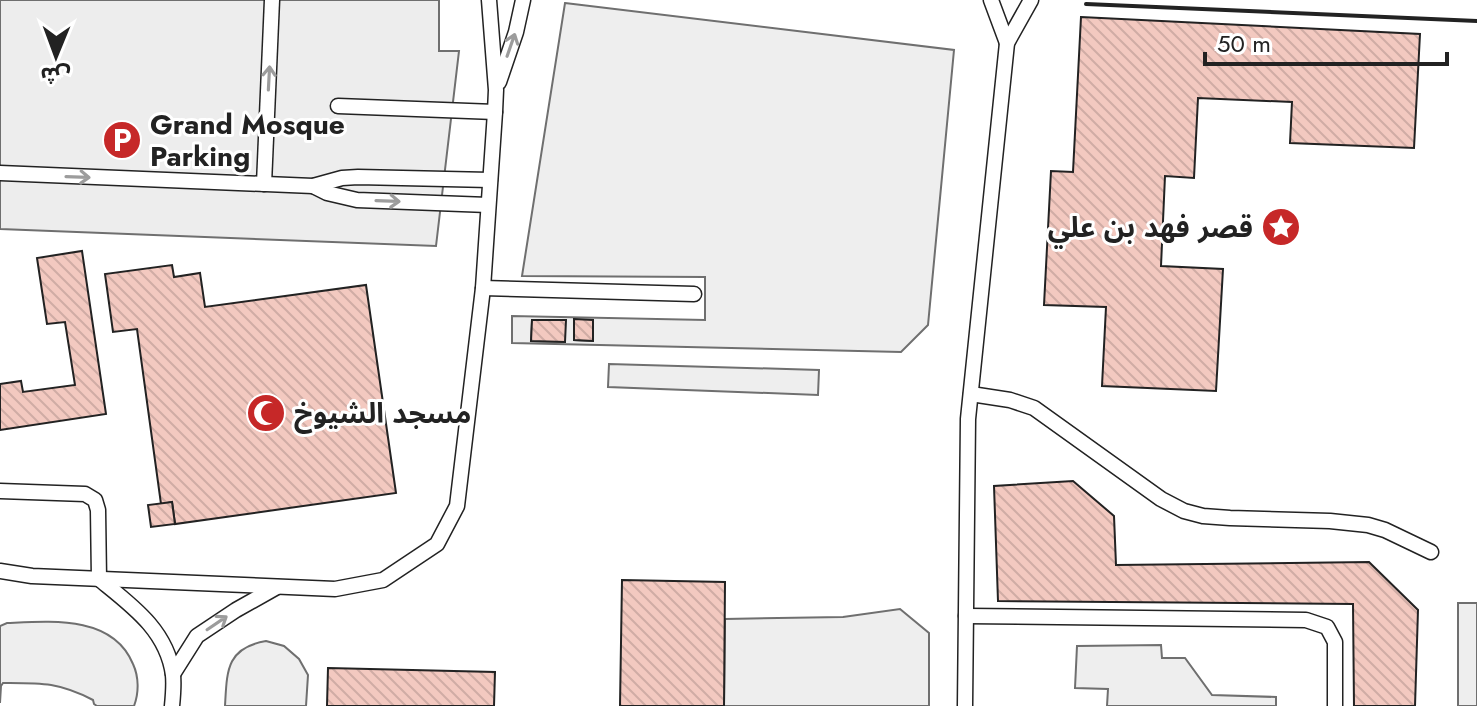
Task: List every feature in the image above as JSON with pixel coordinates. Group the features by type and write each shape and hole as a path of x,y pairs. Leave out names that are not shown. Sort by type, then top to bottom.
{"lane":[{"path":"264,184 272,0"},
{"path":"0,571 32,576 335,589 383,580 437,544 457,506 483,288 496,90 489,0"},
{"path":"496,90 516,32 523,0"},
{"path":"991,0 1007,43"},
{"path":"965,706 966,466 971,394 1007,43 1031,0"},
{"path":"338,106 495,112"},
{"path":"0,173 313,186 358,177 490,180"},
{"path":"313,186 327,193 357,200 488,205"},
{"path":"483,288 694,294"},
{"path":"971,394 1010,400 1034,408 1161,499 1184,511 1203,516 1368,525 1431,552"},
{"path":"0,491 85,494 97,504 99,579 139,612 163,641 173,674 172,706"},
{"path":"173,674 197,636 277,587"},
{"path":"966,616 1306,620 1327,627 1335,642 1335,706"}],"shaded area":[{"path":"0,0 439,0 439,51 459,51 436,246 0,229"},
{"path":"565,3 954,50 928,325 901,352 512,343 512,316 705,320 705,277 522,276","holes":["532,320 565,320 565,342 531,341","574,320 593,320 592,341 574,340"]},
{"path":"609,364 819,370 818,395 608,387"},
{"path":"1458,603 1477,603 1477,706 1458,706"},
{"path":"900,609 929,633 929,706 724,706 725,619 843,617"},
{"path":"7,623 79,624 111,637 124,648 135,669 138,685 134,706 97,706 93,700 70,690 28,683 3,683 0,703 0,626"},
{"path":"266,641 284,646 299,659 308,675 306,706 225,706 228,672 236,655 253,644"},
{"path":"1161,645 1162,658 1185,658 1212,695 1276,697 1276,706 1107,706 1108,689 1075,688 1077,646"}],"building":[{"path":"1081,17 1420,34 1414,148 1290,143 1292,102 1198,98 1194,178 1165,176 1161,266 1223,269 1216,391 1102,386 1106,307 1044,305 1051,171 1073,172"},
{"path":"82,251 106,414 0,430 0,384 21,381 23,392 75,385 65,322 47,324 37,258"},
{"name":"مسجد الشيوخ","path":"172,265 174,277 200,273 205,307 366,285 396,493 175,524 172,502 161,504 137,329 113,332 105,274"},
{"path":"574,319 593,320 593,341 574,340"},
{"path":"532,320 566,320 565,342 531,341"},
{"path":"1073,481 1114,516 1116,565 1369,562 1418,610 1415,706 1354,706 1353,604 998,601 994,486"},
{"path":"172,502 175,524 151,527 148,505"},
{"path":"622,580 725,582 724,706 620,706"},
{"path":"328,668 495,672 494,706 327,706"}],"wall":[{"path":"1086,4 1477,21"}],"place":[{"name":"Grand Mosque Parking","path":"122,140"},
{"name":"قصر فهد بن علي","path":"1281,227"},
{"name":"مسجد الشيوخ","path":"266,413"}]}
